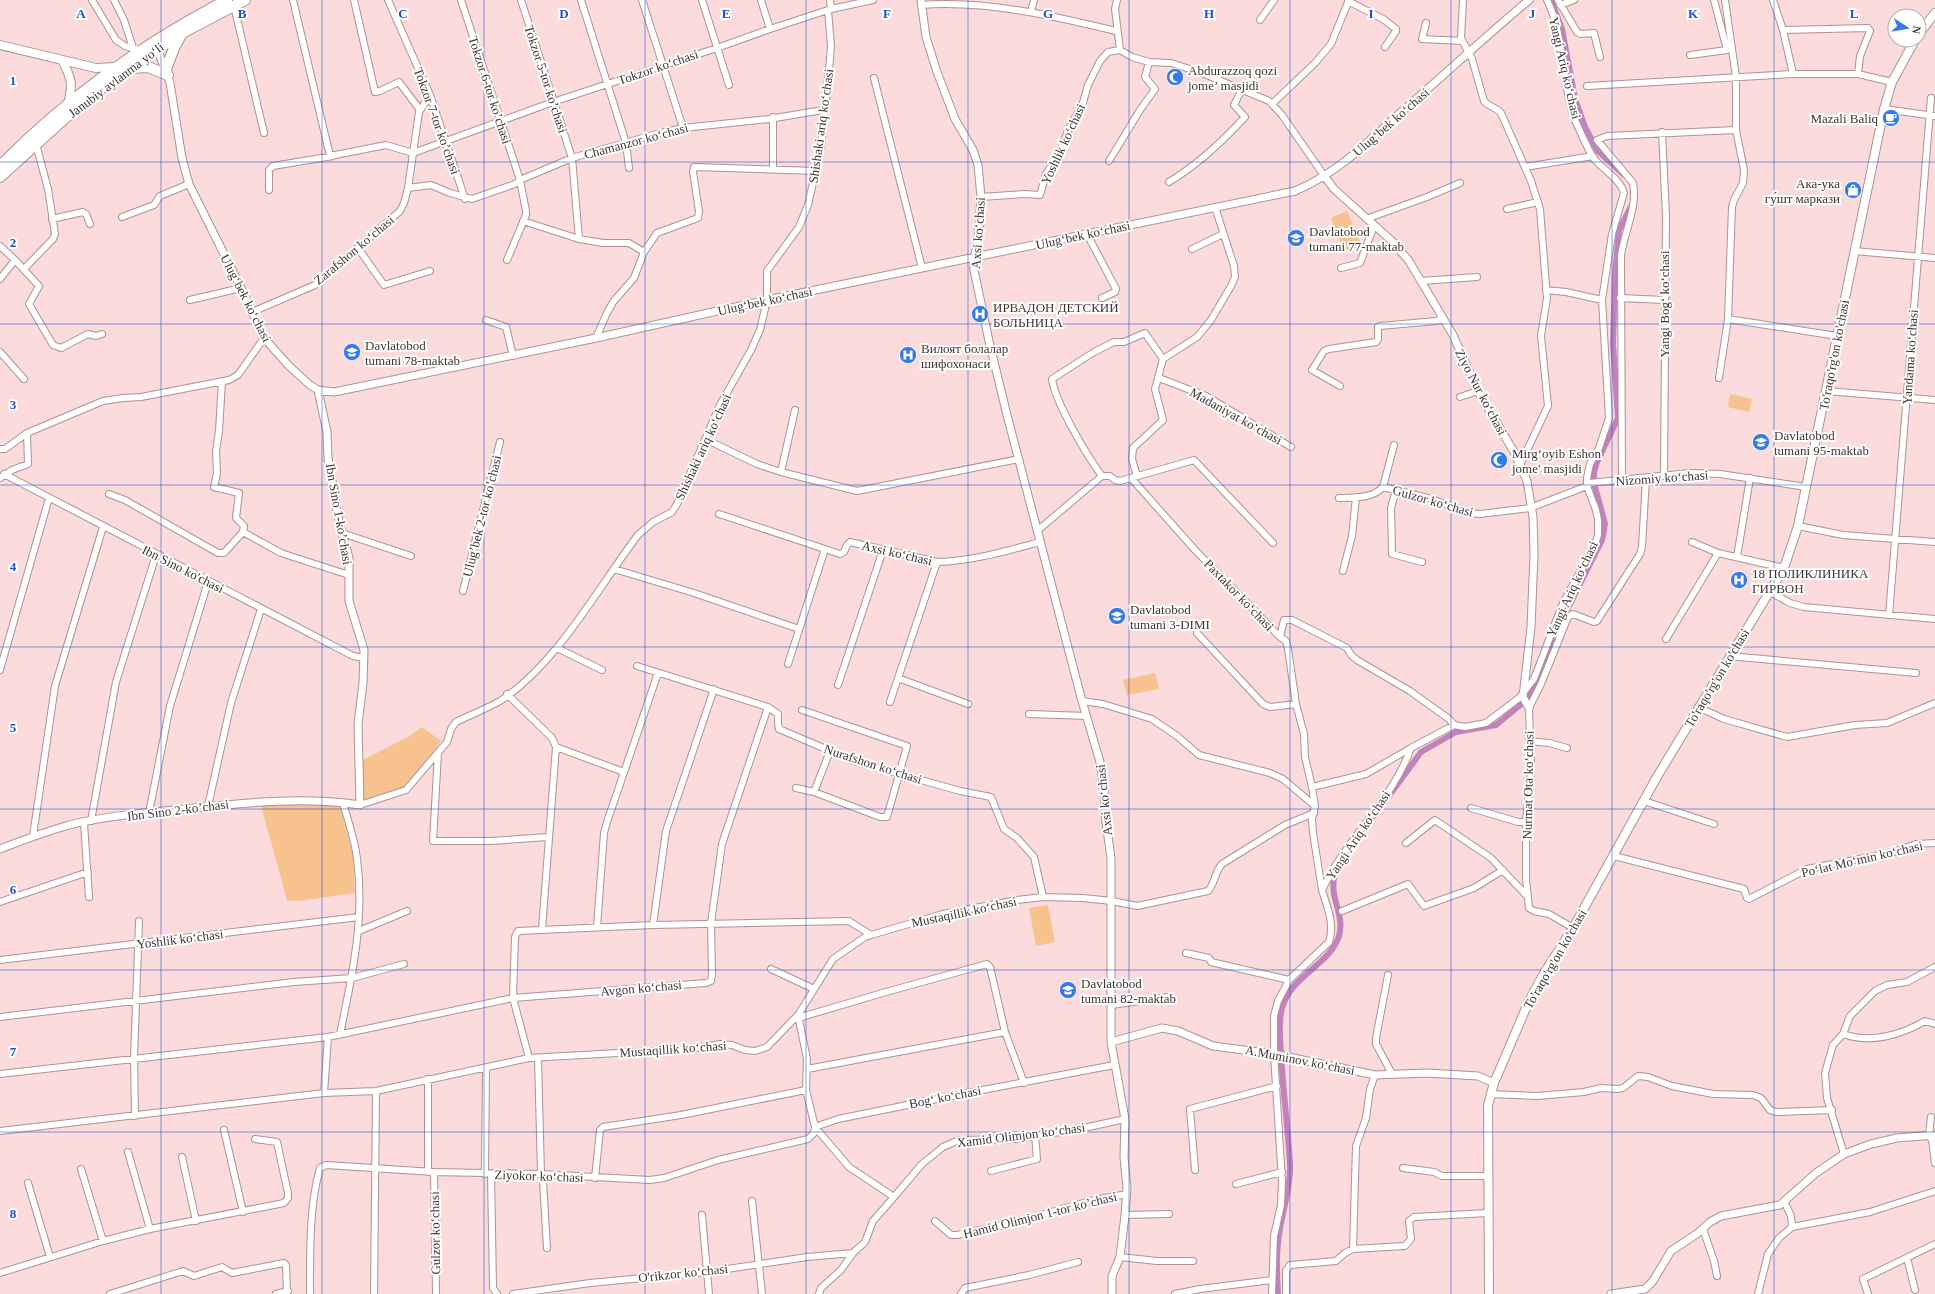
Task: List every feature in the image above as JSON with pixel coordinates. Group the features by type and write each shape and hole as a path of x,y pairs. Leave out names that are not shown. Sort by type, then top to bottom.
{"highway":[{"name":"Janubiy aylanma yoʻli","path":"0,166 68,104 117,67 136,49 184,23 231,3 245,0"},
{"name":"Janubiy aylanma yoʻli","path":"0,177 85,100 158,48 231,3"},
{"path":"130,68 148,67 167,72 174,48 182,33"}],"main road":[{"path":"1927,24 1935,13"},
{"path":"0,45 96,68 117,67"},
{"name":"To'raqo'rg'on ko'chasi","path":"1490,1294 1488,1176 1490,1094 1529,1001 1543,975 1573,928 1698,708 1784,568 1798,526 1884,109 1892,82 1910,48"},
{"path":"62,60 71,78 72,91 68,104"}],"street":[{"path":"92,0 116,40 125,46 136,49"},
{"path":"114,0 136,49"},
{"path":"293,0 330,156"},
{"path":"354,0 375,92 399,82 420,110 430,95"},
{"name":"Tokzor 7-tor koʼchasi","path":"388,0 430,95 444,140 465,198"},
{"name":"Tokzor 6-tor koʼchasi","path":"461,0 499,121 520,180"},
{"name":"Tokzor 5-tor koʼchasi","path":"521,0 572,158"},
{"path":"581,0 626,143 629,168"},
{"path":"642,0 683,128"},
{"path":"702,0 729,85"},
{"path":"761,0 770,28"},
{"name":"Shishaki ariq koʻchasi","path":"360,805 406,790 447,742 451,729 456,722 500,700 535,672 556,648 638,535 653,522 672,512 720,405 751,350 760,330 767,300 767,271 798,226 808,205 817,171 831,46 830,0"},
{"name":"Tokzor koʻchasi","path":"444,140 662,65 717,48 770,28 830,10 873,0"},
{"path":"1031,11 1034,0"},
{"path":"1117,0 1115,9 1116,31 1120,50 1132,57 1149,62 1182,66 1263,98 1272,104 1282,115 1325,177"},
{"path":"1260,20 1274,0"},
{"path":"1272,104 1315,64 1331,44 1348,0 1378,16 1396,29 1385,47"},
{"path":"1463,0 1462,41 1472,59 1484,101 1496,108 1501,113 1525,167 1538,202 1542,222 1543,263 1547,305 1541,336 1548,406 1520,465"},
{"name":"Ulugʻbek koʻchasi","path":"158,48 167,72 182,158 189,184 241,288 264,338 289,366 318,390 334,392 513,356 767,300 1295,191 1325,177 1351,157 1467,52 1528,0"},
{"name":"Yangi Ariq koʻchasi","path":"1272,1294 1274,1236 1281,1205 1282,1172 1274,1016 1278,1001 1289,980 1329,942 1332,934 1332,923 1322,890 1346,851 1403,769 1411,748 1454,725 1465,727 1486,723 1524,693 1534,678 1563,603 1596,541 1598,520 1588,485 1590,464 1600,448 1609,418 1602,300 1612,234 1624,193 1619,183 1593,156 1575,119 1560,47 1550,7 1546,0"},
{"path":"1574,0 1559,2 1576,32 1581,34 1594,32 1600,57"},
{"path":"1690,55 1727,50 1714,0"},
{"path":"1719,378 1728,319 1732,207 1743,183 1744,177 1736,130 1736,77 1725,0"},
{"path":"1773,0 1783,30 1792,74"},
{"path":"921,2 962,4 1031,11 1116,31"},
{"name":"Axsi koʻchasi","path":"921,2 926,37 937,72 955,119 973,150 978,165 981,197 978,242 974,258 974,270 989,341 1040,542 1082,701 1100,762 1104,787 1105,815 1111,858 1111,1042 1114,1066 1125,1119 1124,1157 1127,1194 1120,1257 1112,1276 1112,1294"},
{"path":"231,3 264,133"},
{"path":"1426,23 1422,39 1462,41"},
{"path":"1783,30 1868,28 1870,31 1860,56 1858,74"},
{"name":"Yoshlik koʻchasi","path":"981,197 1025,194 1040,195 1046,174 1059,155 1069,128 1082,106 1088,85 1100,61 1108,52 1120,50"},
{"path":"1109,161 1127,130 1155,89 1145,77 1149,62"},
{"path":"1587,86 1792,74 1858,74 1892,82"},
{"path":"874,78 922,268"},
{"path":"1169,182 1183,174 1244,118 1244,114 1234,105 1242,89"},
{"name":"Yandama koʻchasi","path":"1889,615 1908,398 1918,257 1933,116 1931,98"},
{"path":"1884,109 1933,116"},
{"name":"Zarafshon koʻchasi","path":"252,312 315,285 400,211 408,188 420,110"},
{"name":"Chamanzor koʻchasi","path":"465,198 476,197 515,184 520,180 572,158 683,128 773,118 823,110"},
{"path":"773,118 773,169"},
{"path":"1622,481 1620,298 1623,241 1635,199 1635,191 1633,183 1598,142 1599,138 1607,136 1662,132 1736,130"},
{"name":"Yangi Bogʻ koʻchasi","path":"1662,132 1666,216 1664,300 1664,475"},
{"path":"269,190 269,170 273,166 386,145 413,152 444,140"},
{"path":"24,269 54,237 48,189 36,144"},
{"path":"1525,167 1593,156"},
{"name":"Chamanzor koʻchasi","path":"572,158 579,239"},
{"path":"596,338 613,302 634,278 644,252 658,233 698,218 699,211 693,172 694,167 817,171"},
{"name":"Ziyo Nur koʻchasi","path":"1325,177 1334,189 1393,242 1409,261 1443,319 1478,391 1520,465 1527,481 1530,508 1533,517 1534,555 1531,627 1524,693"},
{"path":"507,260 526,210 520,180"},
{"path":"1366,219 1427,197 1460,183"},
{"path":"122,217 154,205 160,196 189,184"},
{"path":"408,188 431,185 465,198"},
{"path":"1507,208 1538,202"},
{"path":"1134,477 1132,451 1163,420 1155,389 1163,359 1197,337 1211,320 1232,286 1234,266 1222,234 1215,207"},
{"path":"52,219 83,212 86,214 90,224"},
{"path":"523,221 579,239 603,243 629,243 644,252"},
{"path":"1341,268 1360,263 1374,226"},
{"path":"1087,234 1116,289 1115,292 1102,298"},
{"path":"1192,249 1222,234"},
{"path":"0,246 39,286 30,300 30,308 56,348 61,348 88,334 96,336 102,334"},
{"path":"358,248 384,285 430,271"},
{"path":"1854,251 1935,258"},
{"path":"0,279 14,260"},
{"path":"1421,281 1477,277"},
{"path":"190,300 241,288"},
{"path":"1546,290 1566,292 1602,300"},
{"path":"1620,298 1664,300"},
{"path":"1340,386 1312,370 1324,351 1376,342 1378,339 1378,328 1380,326 1436,321 1443,319"},
{"path":"1728,319 1837,336"},
{"path":"486,320 506,327 513,356"},
{"path":"1102,476 1090,459 1073,428 1060,402 1052,379 1094,352 1114,342 1124,342 1145,333 1163,359"},
{"path":"0,449 5,449 27,433 108,400 141,397 222,381 238,375 264,338"},
{"path":"0,352 24,379"},
{"name":"Madaniyat koʻchasi","path":"1159,378 1206,396 1291,447"},
{"path":"109,494 125,500 218,553 224,553 243,532 244,526 236,518 239,493 214,488 222,381"},
{"name":"Ibn Sino 1-koʼchasi","path":"318,390 327,432 328,458 342,533 349,558 349,601 363,646 364,683 358,724 360,805"},
{"path":"1460,397 1478,391"},
{"path":"1827,391 1935,400"},
{"path":"781,472 795,410"},
{"path":"2,476 28,464 27,433"},
{"path":"705,439 757,464 781,472 857,491 1019,459"},
{"name":"Ulugʼbek 2-tor koʼchasi","path":"463,591 500,442"},
{"path":"1383,487 1394,445"},
{"path":"1038,532 1102,476 1110,476 1115,480 1120,481 1194,460 1273,543"},
{"name":"Nizomiy koʻchasi","path":"1588,485 1598,482 1622,481 1664,475 1720,474 1806,487"},
{"name":"Ibn Sino ko'chasi","path":"2,476 49,498 156,555 353,656 364,658"},
{"name":"Paxtakor koʻchasi","path":"1134,477 1195,550 1280,637"},
{"name":"Nurmat Ota koʻchasi","path":"1573,928 1549,914 1534,912 1529,908 1526,896 1526,822 1531,779 1529,708 1541,684 1570,614 1594,622 1597,621 1640,554 1643,539 1646,478"},
{"path":"1737,557 1750,478"},
{"name":"Gulzor koʻchasi","path":"1339,498 1374,495 1383,487 1476,514 1530,508 1588,485"},
{"path":"1396,490 1392,508 1392,554 1422,562"},
{"path":"1343,571 1352,536 1356,497"},
{"path":"0,670 49,498"},
{"name":"Axsi koʻchasi","path":"718,514 843,554 848,542 850,542 937,562 982,557 1040,542"},
{"path":"1798,526 1843,535 1935,542"},
{"path":"33,836 55,686 103,527"},
{"path":"243,532 281,553 349,575"},
{"path":"342,533 411,556"},
{"path":"1692,542 1718,553 1784,568"},
{"path":"788,664 825,549"},
{"path":"838,685 883,550"},
{"path":"1666,638 1718,553"},
{"path":"89,897 88,822 116,682 156,555"},
{"path":"890,702 937,562"},
{"path":"614,568 694,592 799,629"},
{"path":"149,813 170,706 208,582"},
{"path":"1770,592 1790,603 1804,607 1935,619"},
{"path":"208,806 231,703 262,609"},
{"name":"Paxtakor koʻchasi","path":"1280,637 1284,620 1292,620 1347,648 1351,655 1357,660 1410,691 1449,719 1454,725"},
{"path":"1197,633 1264,704 1270,707 1296,704"},
{"path":"1280,637 1286,641 1288,649 1296,704 1304,734 1305,757 1312,787 1314,809 1312,819 1316,855 1322,890"},
{"path":"556,648 602,670"},
{"path":"1729,656 1916,673"},
{"path":"637,666 768,707"},
{"path":"598,927 604,833 658,673"},
{"path":"898,678 968,704"},
{"path":"653,925 666,831 714,689"},
{"path":"1524,693 1529,708"},
{"path":"508,694 552,738 556,747 542,929"},
{"path":"1082,701 1103,704 1152,719 1177,736 1199,755 1270,773 1282,778 1314,809"},
{"path":"1698,708 1730,721 1787,737 1855,725 1887,723 1935,704"},
{"name":"Nurafshon koʻchasi","path":"768,707 778,714 779,729 830,751 899,775 960,791 991,797 1004,829 1017,838 1034,857 1043,897"},
{"name":"Avgon koʻchasi","path":"328,1037 513,998 706,983 711,980 711,923 722,844 768,707"},
{"path":"796,788 814,792 884,818 887,817 907,748 905,744 802,710"},
{"path":"1030,714 1087,716"},
{"path":"1529,741 1553,744 1568,748"},
{"path":"556,747 624,772"},
{"path":"1312,787 1366,774 1411,748"},
{"path":"814,792 830,751"},
{"path":"438,754 433,840 490,841 548,838"},
{"path":"1644,801 1714,824"},
{"name":"Ibn Sino 2-koʼchasi","path":"0,849 33,836 88,822 149,813 208,806 284,802 343,803 360,805"},
{"path":"340,1034 352,978 359,931 357,858 343,803"},
{"path":"1471,808 1518,822 1526,822"},
{"name":"Mustaqillik koʻchasi","path":"324,1094 376,1092 428,1079 529,1058 689,1049 721,1044 756,1051 767,1047 798,1016 833,959 865,937 965,910 1017,900 1043,897 1112,901 1137,906 1208,891 1211,888 1215,873 1222,864 1314,809"},
{"path":"1406,843 1435,820 1491,858 1504,870 1511,881 1526,896"},
{"name":"Poʻlat Moʻmin koʻchasi","path":"1614,856 1744,889 1749,899 1807,869 1891,853 1916,844 1935,843"},
{"path":"1342,910 1408,884 1424,906 1474,888 1504,870"},
{"path":"0,902 88,872"},
{"path":"359,931 407,911"},
{"name":"Yoshlik koʻchasi","path":"0,960 359,917"},
{"path":"135,1116 134,1058 139,921"},
{"path":"529,1058 513,998 515,937 518,931 711,923 849,921 871,935"},
{"path":"1186,953 1209,958 1211,962 1289,980"},
{"path":"0,1017 294,982 352,978 404,964"},
{"path":"894,1196 849,1167 815,1127 806,1090 807,1059 798,1016 983,964 990,967 1005,1032 1024,1083"},
{"path":"1844,1154 1828,1098 1825,1073 1833,1045 1843,1034 1850,1016 1875,991 1887,985 1907,982 1935,967"},
{"path":"771,969 814,990"},
{"path":"1388,975 1376,1044 1392,1074"},
{"path":"1112,1005 1167,997"},
{"path":"1843,1034 1858,1038 1883,1037 1906,1031 1925,1021 1935,1024"},
{"name":"A.Muminov koʻchasi","path":"1111,1042 1162,1028 1178,1031 1212,1046 1276,1054 1375,1075 1427,1074 1478,1076 1494,1083"},
{"path":"807,1069 1005,1032"},
{"path":"0,1074 328,1037 324,1094 0,1131"},
{"path":"538,1058 541,1174 543,1180 547,1248"},
{"name":"Bogʻ koʻchasi","path":"815,1127 846,1118 966,1093 1114,1066"},
{"path":"486,1067 488,1174 494,1288 497,1294"},
{"path":"1353,1249 1356,1146 1366,1118 1370,1089 1375,1075"},
{"path":"1490,1094 1537,1096 1584,1092 1601,1088 1618,1089 1623,1088 1638,1076 1648,1077 1672,1086 1713,1094 1753,1095 1760,1098 1770,1110 1776,1112 1832,1110"},
{"name":"Gulzor koʻchasi","path":"428,1079 436,1294"},
{"path":"1195,1170 1190,1109 1277,1086"},
{"path":"595,1178 600,1130 603,1127 681,1115 806,1090"},
{"path":"374,1294 376,1092"},
{"path":"1931,1117 1935,1163"},
{"name":"Xamid Olimjon koʻchasi","path":"819,1294 821,1288 841,1270 853,1253 865,1242 873,1221 894,1196 922,1164 949,1144 960,1140 988,1141 1079,1129 1125,1119"},
{"name":"Ziyokor koʻchasi","path":"310,1294 313,1212 320,1168 326,1165 431,1172 541,1174 650,1180 664,1178 718,1160 808,1139 814,1134 815,1127"},
{"path":"224,1130 243,1212"},
{"path":"991,1171 1037,1159 1035,1135"},
{"path":"1611,1294 1645,1289 1653,1281 1671,1251 1703,1229 1710,1222 1721,1216 1773,1207 1784,1201 1816,1173 1844,1154 1871,1144 1890,1140 1932,1136"},
{"path":"0,1273 103,1241 173,1223 196,1221 284,1203 288,1198 277,1142 255,1139"},
{"path":"128,1152 150,1229"},
{"path":"182,1157 196,1221"},
{"path":"1403,1168 1434,1172 1442,1176 1488,1176"},
{"path":"81,1169 103,1241"},
{"path":"1236,1184 1282,1172"},
{"path":"28,1183 50,1257"},
{"path":"1758,1294 1768,1254 1780,1238 1792,1227 1870,1212 1935,1191"},
{"name":"Hamid Olimjon 1-tor koʼchasi","path":"935,1221 951,1235 957,1235 1013,1223 1094,1200 1127,1194"},
{"path":"752,1201 762,1294"},
{"path":"1784,1201 1791,1216 1792,1227"},
{"path":"1286,1294 1286,1271 1290,1265 1336,1261 1345,1253 1353,1249 1405,1246 1411,1240 1409,1221 1414,1217 1488,1213"},
{"path":"1125,1215 1170,1214"},
{"path":"702,1215 709,1294"},
{"path":"1703,1229 1714,1261 1717,1276"},
{"path":"1868,1294 1863,1279 1935,1244"},
{"name":"O'rikzor koʻchasi","path":"513,1294 590,1283 707,1272 759,1263 853,1253"},
{"path":"1120,1257 1157,1261 1193,1261"},
{"path":"1907,1258 1916,1290"},
{"path":"961,1294 965,1288 1029,1275 1078,1262"},
{"path":"110,1294 183,1271 194,1276 222,1267 228,1272 237,1273 284,1263 286,1265 288,1292 276,1294"},
{"path":"1273,1271 1286,1271"},
{"path":"1175,1294 1200,1289 1272,1280"}],"shaded area":[{"path":"1347,211 1361,244 1344,251 1331,218"},
{"path":"1730,394 1752,399 1749,412 1728,407"},
{"path":"1155,673 1159,689 1127,695 1123,680"},
{"path":"422,727 441,741 432,754 402,789 362,800 361,761 408,737"},
{"path":"306,804 340,805 353,856 355,893 298,901 287,900 261,806"},
{"path":"1048,905 1055,942 1036,946 1029,908"}],"waterway":[{"path":"1551,0 1562,29 1575,99 1585,127 1597,150 1623,174"},
{"path":"1375,815 1421,752 1456,732 1496,725 1525,701 1534,689 1565,614 1602,540 1605,524 1594,483 1594,472 1597,462 1618,418 1613,344 1615,275 1619,230 1632,205"},
{"path":"1278,1294 1277,1249 1290,1175 1280,1037 1282,1008 1293,987 1327,955 1339,936 1340,921 1334,893 1334,879 1341,862 1360,835"}],"place":[{"name":"Abdurazzoq qozi jome’ masjidi","path":"1175,77"},
{"name":"Mazali Baliq","path":"1891,118"},
{"name":"Ака-ука гу́шт маркази","path":"1853,190"},
{"name":"Davlatobod tumani 77-maktab","path":"1296,238"},
{"name":"ИРВАДОН ДЕТСКИЙ БОЛЬНИЦА","path":"980,314"},
{"name":"Davlatobod tumani 78-maktab","path":"352,352"},
{"name":"Вилоят болалар шифохонаси","path":"908,355"},
{"name":"Davlatobod tumani 95-maktab","path":"1761,442"},
{"name":"Mirg‘oyib Eshon jome' masjidi","path":"1499,460"},
{"name":"18 ПОЛИКЛИНИКА ГИРВОН","path":"1739,580"},
{"name":"Davlatobod tumani 3-DIMI","path":"1117,616"},
{"name":"Davlatobod tumani 82-maktab","path":"1068,990"}]}
